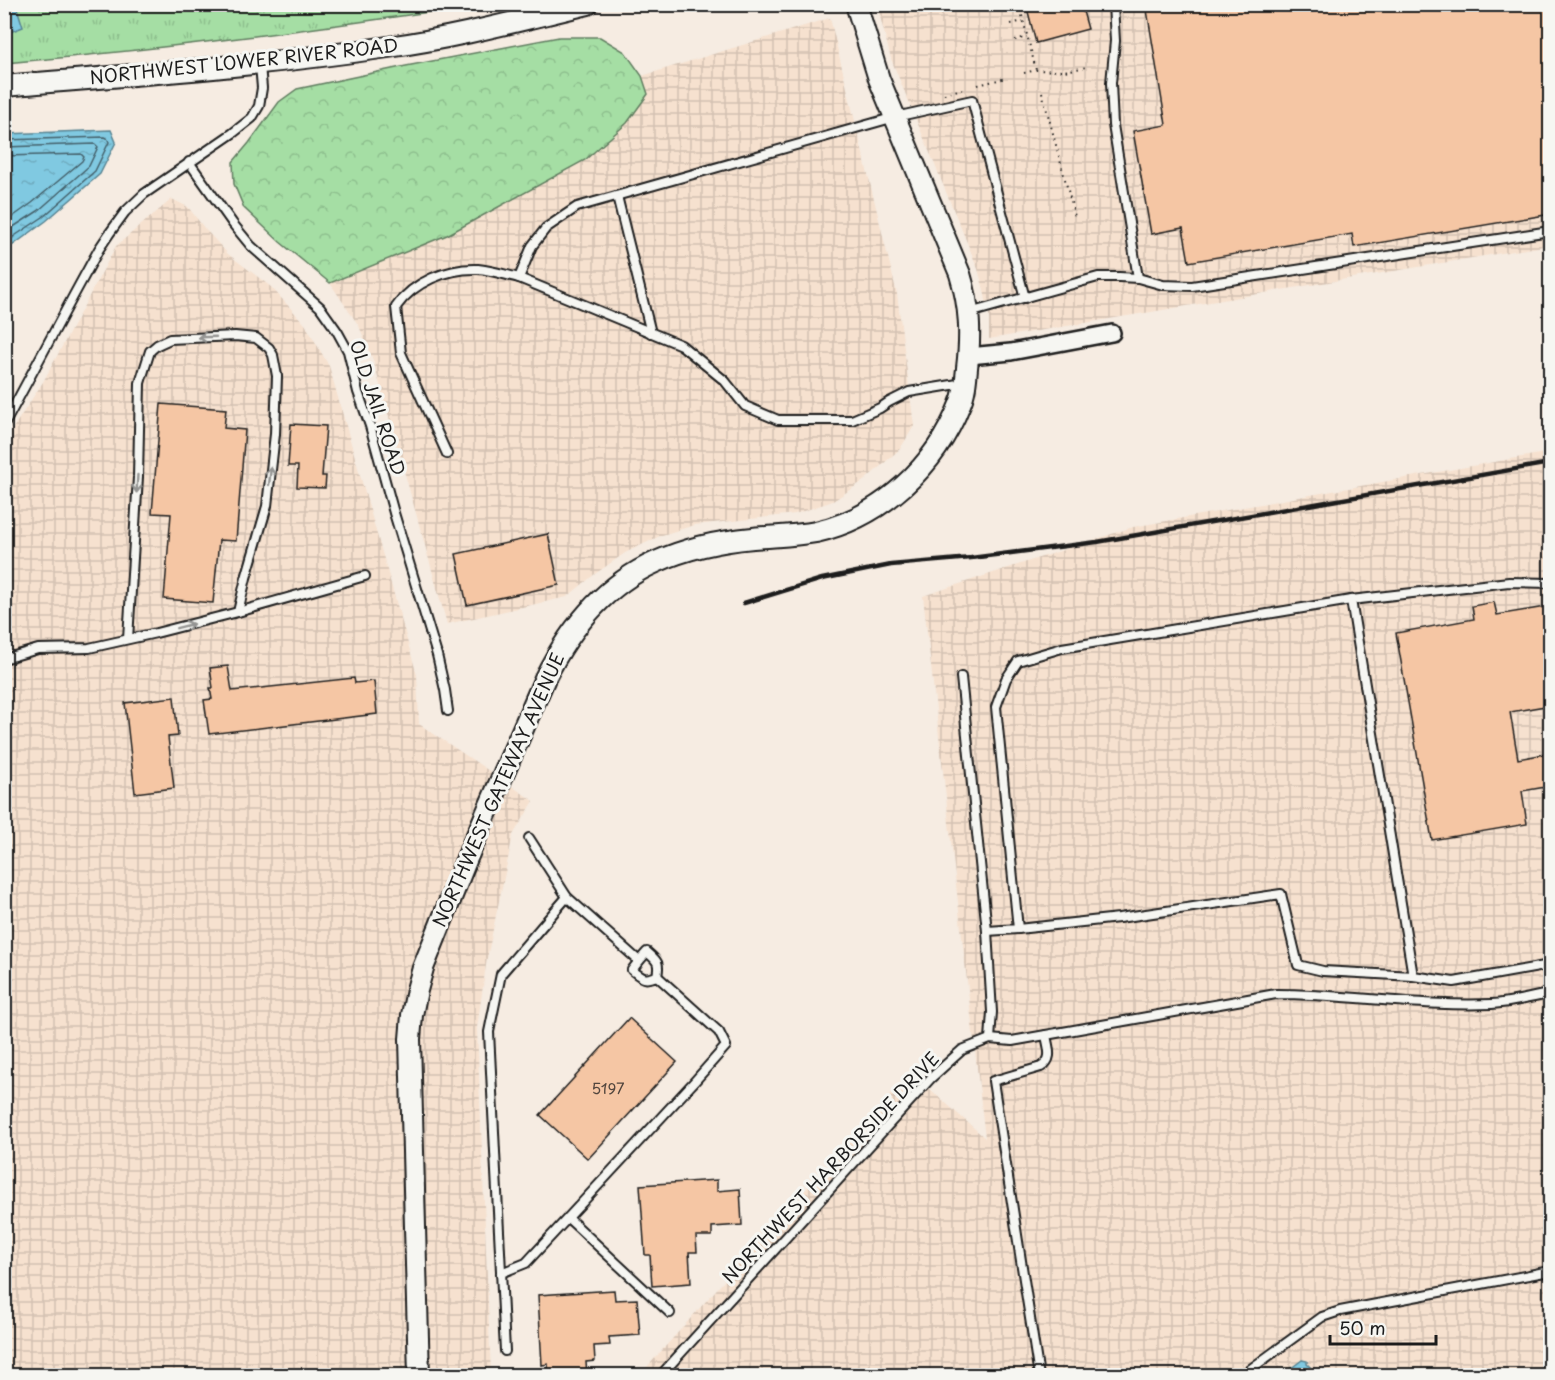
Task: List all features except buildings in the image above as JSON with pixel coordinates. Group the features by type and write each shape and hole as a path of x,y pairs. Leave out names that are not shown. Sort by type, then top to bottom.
{"street":[{"name":"NORTHWEST LOWER RIVER ROAD","path":"4,86 206,70 390,47 464,33 588,4"},
{"name":"NORTHWEST GATEWAY AVENUE","path":"419,1376 410,1065 412,1015 423,968 468,858 545,678 566,640 598,601 634,573 654,562 702,545 728,540 816,532 865,514 890,497 926,463 944,435 960,403 966,382 969,356 970,327 966,295 960,274 879,79 856,4"},
{"path":"969,356 1011,352 1112,333"}],"lane":[{"path":"1113,4 1115,41 1111,83 1113,124 1138,278"},
{"path":"4,425 109,234 125,212 144,194 252,118 259,106 262,88 260,64"},
{"path":"519,278 532,246 546,228 577,207 895,117 972,100 1025,298"},
{"name":"OLD JAIL ROAD","path":"189,162 233,225 251,246 320,307 348,351 358,392 437,655 448,711"},
{"path":"617,196 651,333"},
{"path":"969,313 1098,277 1119,276 1138,278 1163,285 1192,286 1551,231"},
{"path":"447,454 401,352 396,307 402,298 416,286 444,273 477,269 519,278 681,345 725,381 745,406 778,420 852,420 909,392 966,382"},
{"path":"128,639 138,477 140,383 150,351 170,339 235,336 256,339 273,355 277,376 275,434 267,506 238,612"},
{"path":"4,659 38,649 88,648 128,639 238,612 365,576"},
{"path":"1018,929 996,707 1006,679 1018,661 1062,648 1351,600 1509,582 1551,583"},
{"path":"1351,600 1413,976"},
{"path":"961,677 987,931 992,1012 990,1039"},
{"path":"530,838 567,897 639,961"},
{"path":"987,931 1119,918 1281,894 1298,965 1323,971 1413,976 1454,982 1551,965"},
{"path":"505,1351 489,1032 501,974 567,897"},
{"path":"647,952 657,961 659,968 657,976 649,979 642,978 632,970 647,952"},
{"path":"501,1273 526,1263 726,1046 719,1032 657,976"},
{"name":"NORTHWEST HARBORSIDE DRIVE","path":"660,1376 931,1078 962,1050 990,1039 1012,1041 1276,994 1462,1005 1495,1004 1551,994"},
{"path":"1039,1376 993,1081 1041,1067 1047,1063 1049,1057 1046,1035"},
{"path":"568,1218 670,1313"},
{"path":"1241,1376 1322,1317 1341,1311 1551,1271"}],"path":[{"path":"1019,4 1036,70"},
{"path":"1011,24 1023,21"},
{"path":"1015,40 1027,37"},
{"path":"1024,73 1036,70 1064,71 1088,67"},
{"path":"978,85 1006,78"},
{"path":"945,93 962,89"},
{"path":"1042,92 1075,217"}],"shaded area":[{"path":"877,5 1550,5 1550,245 989,339 989,316 978,269 891,59"},
{"path":"830,18 897,294 914,426 900,449 865,480 833,501 795,514 695,525 662,535 625,553 567,597 447,624 373,360 359,326 330,283 447,235 585,160 648,95 642,76"},
{"path":"172,199 188,207 228,254 271,287 305,324 329,366 417,675 419,724 534,801 513,835 487,958 477,1028 491,1375 5,1375 4,442 43,382 116,246"},
{"path":"1550,452 1550,1375 639,1376 911,1072 985,1138 923,596 1133,527"}],"green space":[{"path":"5,5 475,5 240,38 5,63"},
{"path":"559,37 600,37 625,52 642,76 648,94 627,123 585,160 447,235 330,283 280,242 244,208 234,184 233,162 279,102 297,89"}],"water":[{"path":"5,4 16,5 23,27 5,34"},
{"path":"111,130 116,142 100,174 46,221 13,245 5,248 5,134"},
{"path":"1302,1360 1307,1361 1313,1375 1282,1375"}],"railway":[{"path":"744,603 822,579 891,565 971,558 1097,542 1550,463"}]}
